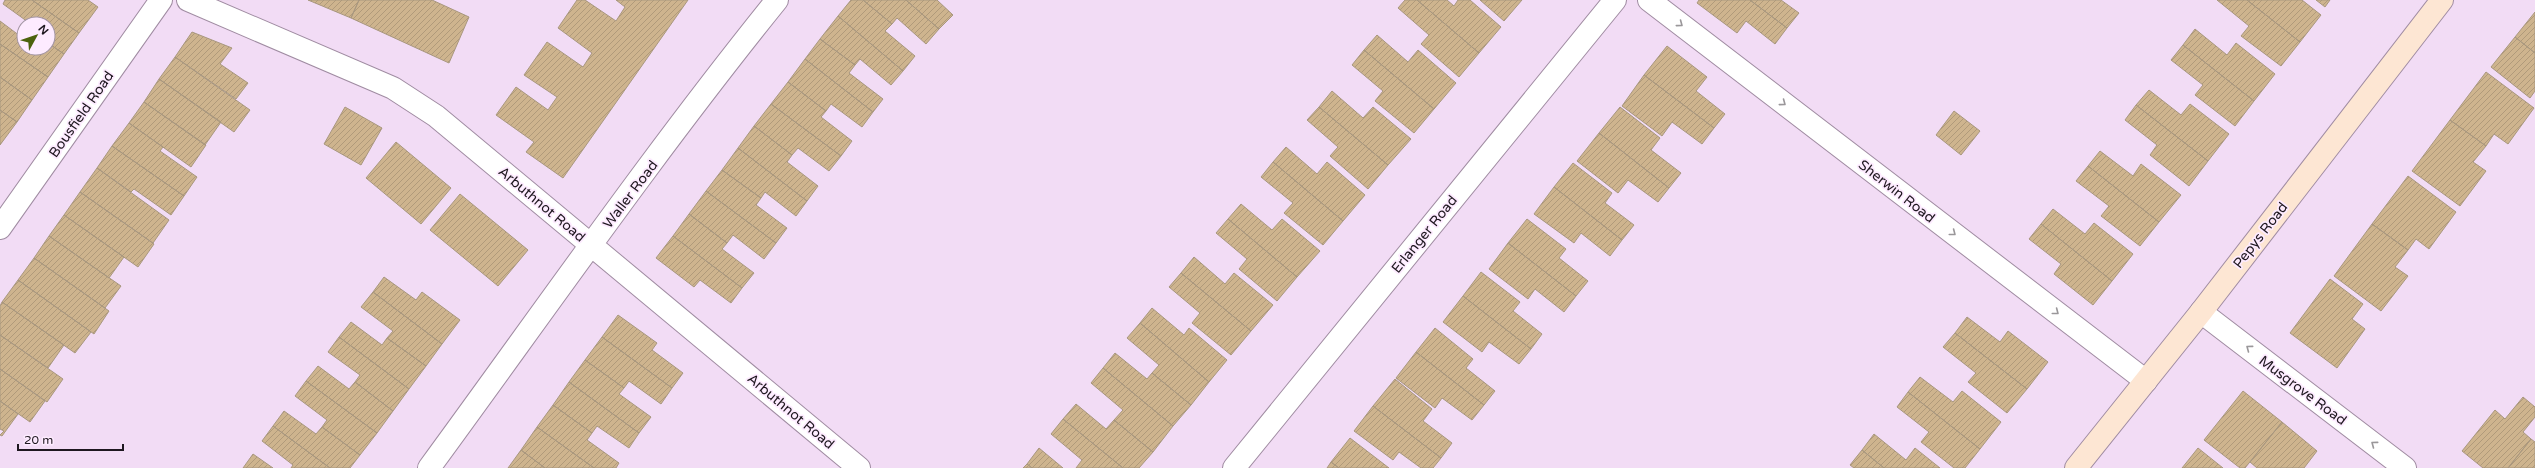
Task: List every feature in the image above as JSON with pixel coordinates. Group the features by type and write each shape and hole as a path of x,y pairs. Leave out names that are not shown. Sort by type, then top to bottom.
{"street":[{"name":"Bousfield Road","path":"0,228 161,0"},
{"name":"Arbuthnot Road","path":"188,0 393,88 436,116 859,468"},
{"name":"Waller Road","path":"429,468 734,53 777,0"},
{"name":"Erlanger Road","path":"1234,468 1615,0"},
{"name":"Sherwin Road","path":"1649,0 2146,381"},
{"name":"Pepys Road","path":"2076,468 2201,312 2442,0"},
{"name":"Musgrove Road","path":"2201,312 2405,468"}],"building":[{"path":"5,0 32,0 55,16 20,16 3,4"},
{"path":"32,0 88,0 98,7 79,33"},
{"path":"308,0 359,0 351,18"},
{"path":"359,0 432,0 469,17 449,63 351,18"},
{"path":"577,0 585,0 616,21 625,7 616,0 688,0 563,178 526,152 534,142 496,115 516,87 548,110 557,97 524,75 547,42 583,67 592,53 558,28"},
{"path":"851,0 863,0 892,24 885,31 915,56 903,71 838,16"},
{"path":"863,0 906,0 939,29 926,44 897,18 892,24"},
{"path":"906,0 937,0 953,15 939,29"},
{"path":"1405,0 1417,0 1479,53 1459,77 1421,44 1429,35 1398,8"},
{"path":"1417,0 1447,0 1454,6 1458,0 1470,0 1501,27 1479,53"},
{"path":"1480,0 1522,0 1504,21"},
{"path":"1699,0 1750,0 1787,28 1775,44 1746,21 1737,33 1697,3"},
{"path":"1750,0 1781,0 1799,13 1787,28"},
{"path":"2217,0 2247,0 2300,42 2281,66 2241,36 2249,26"},
{"path":"2247,0 2302,0 2321,15 2300,42"},
{"path":"2316,0 2330,0 2325,7"},
{"path":"2535,12 2535,53 2515,37"},
{"path":"838,16 903,71 891,85 860,59 855,65 820,39"},
{"path":"56,17 79,33 64,54 56,48"},
{"path":"0,21 16,33 16,55 0,44"},
{"path":"2195,29 2227,55 2236,43 2275,74 2254,101 2183,45"},
{"path":"192,32 232,48 220,64 248,83 236,99 175,57"},
{"path":"1377,35 1408,62 1418,50 1456,83 1434,109 1364,50"},
{"path":"2515,37 2535,53 2535,91 2530,98 2491,67"},
{"path":"820,39 855,65 849,73 883,99 873,112 805,59"},
{"path":"0,44 48,77 32,100 0,77"},
{"path":"2183,45 2254,101 2235,126 2195,95 2203,85 2171,60"},
{"path":"1667,46 1707,77 1696,91 1725,114 1714,128 1644,75"},
{"path":"56,48 64,54 48,77 17,56 56,56"},
{"path":"1364,50 1434,109 1414,133 1375,101 1383,91 1352,65"},
{"path":"175,57 250,110 234,132 159,79"},
{"path":"805,59 873,112 862,127 831,104 826,111 788,82"},
{"path":"2486,72 2534,108 2508,144 2494,134 2486,146 2450,120"},
{"path":"1644,75 1714,128 1702,144 1672,122 1662,136 1622,106"},
{"path":"0,77 32,100 17,122 0,110"},
{"path":"159,79 221,122 205,145 144,102"},
{"path":"788,82 826,111 821,117 852,141 841,156 771,104"},
{"path":"2149,90 2181,115 2190,104 2229,134 2208,161 2136,105"},
{"path":"1332,91 1363,118 1373,107 1411,139 1388,165 1319,107"},
{"path":"144,102 206,145 191,167 129,123"},
{"path":"771,104 841,156 829,171 798,148 792,155 754,126"},
{"path":"2136,105 2208,161 2189,186 2150,155 2157,145 2125,120"},
{"path":"345,107 382,128 361,165 324,144"},
{"path":"1319,107 1388,165 1368,189 1330,156 1338,147 1307,120"},
{"path":"1620,107 1660,138 1651,150 1681,173 1669,188 1599,133"},
{"path":"0,110 17,122 0,145"},
{"path":"1954,111 1980,131 1961,155 1936,135"},
{"path":"2450,120 2486,146 2473,162 2486,171 2460,206 2412,171"},
{"path":"129,123 163,147 160,151 197,177 184,196 112,146"},
{"path":"754,126 792,155 787,162 818,186 807,201 738,148"},
{"path":"1599,133 1669,188 1658,202 1628,180 1618,193 1577,161"},
{"path":"396,142 451,188 421,224 366,178"},
{"path":"112,146 184,196 171,215 134,189 131,192 97,168"},
{"path":"1286,147 1317,174 1327,162 1365,195 1343,221 1273,162"},
{"path":"738,148 807,201 796,216 765,192 761,198 722,170"},
{"path":"2100,151 2133,176 2141,164 2181,195 2159,222 2088,166"},
{"path":"1273,162 1343,221 1323,245 1284,213 1293,203 1261,177"},
{"path":"1573,163 1612,193 1605,203 1634,225 1622,240 1554,187"},
{"path":"2088,166 2159,222 2140,246 2101,216 2109,206 2076,181"},
{"path":"97,168 169,220 153,243 80,192"},
{"path":"722,170 761,198 756,205 787,228 776,243 706,191"},
{"path":"2408,176 2456,212 2429,249 2416,239 2408,250 2372,224"},
{"path":"1554,187 1622,240 1610,256 1581,233 1574,243 1534,214"},
{"path":"706,191 776,243 764,259 733,235 727,243 689,214"},
{"path":"80,192 154,244 138,267 64,215"},
{"path":"460,194 528,250 498,286 430,230"},
{"path":"1241,204 1272,230 1282,219 1320,251 1297,277 1228,219"},
{"path":"2053,209 2085,234 2094,223 2133,254 2112,281 2041,224"},
{"path":"689,214 727,243 722,249 754,273 742,288 673,236"},
{"path":"64,215 124,257 109,278 49,236"},
{"path":"1228,219 1297,277 1277,301 1239,269 1247,259 1216,233"},
{"path":"1527,219 1566,249 1559,258 1588,281 1576,296 1508,243"},
{"path":"2041,224 2112,281 2093,305 2054,274 2061,264 2029,239"},
{"path":"2372,224 2408,250 2395,267 2408,276 2381,311 2334,276"},
{"path":"49,236 121,286 105,308 34,258"},
{"path":"673,236 742,288 731,303 700,280 694,287 656,258"},
{"path":"1508,243 1576,296 1564,312 1535,289 1528,299 1489,269"},
{"path":"1194,257 1225,284 1234,273 1273,305 1251,331 1181,273"},
{"path":"34,258 109,311 94,334 18,280"},
{"path":"1481,272 1520,302 1513,311 1542,334 1531,349 1463,296"},
{"path":"1181,273 1251,331 1231,355 1192,323 1200,313 1169,287"},
{"path":"384,277 416,300 422,292 460,320 442,344 373,292"},
{"path":"2330,279 2363,304 2352,319 2365,329 2337,368 2290,333"},
{"path":"18,280 91,332 75,353 2,302"},
{"path":"373,292 442,344 426,366 387,338 393,331 361,307"},
{"path":"1463,296 1531,349 1519,364 1489,342 1482,352 1443,322"},
{"path":"2,302 64,345 48,368 0,335 0,306"},
{"path":"1152,308 1184,335 1189,328 1227,360 1209,382 1140,323"},
{"path":"618,315 657,343 652,350 683,373 672,388 602,337"},
{"path":"1967,317 2000,342 2008,331 2048,362 2027,389 1955,333"},
{"path":"351,322 382,345 387,338 426,366 409,389 339,337"},
{"path":"1140,323 1209,382 1191,405 1152,373 1159,365 1127,338"},
{"path":"1435,328 1473,359 1466,368 1495,391 1484,405 1416,352"},
{"path":"1955,333 2027,389 2007,413 1968,382 1976,373 1943,347"},
{"path":"0,335 63,379 47,402 0,369"},
{"path":"339,337 409,389 393,411 355,382 360,375 328,352"},
{"path":"602,337 672,388 661,404 629,381 624,388 585,360"},
{"path":"1416,352 1484,405 1472,420 1442,398 1435,408 1396,378"},
{"path":"1115,353 1147,379 1152,373 1191,405 1173,426 1103,368"},
{"path":"585,360 624,388 619,394 651,417 639,433 569,382"},
{"path":"318,366 349,389 355,382 393,411 377,433 306,381"},
{"path":"1103,368 1173,426 1153,452 1114,420 1123,410 1091,383"},
{"path":"0,369 45,401 30,422 0,401"},
{"path":"1920,377 1953,402 1962,391 2001,422 1980,449 1908,392"},
{"path":"1395,379 1432,409 1423,421 1452,443 1441,458 1373,406"},
{"path":"306,381 377,433 360,455 322,427 327,420 295,396"},
{"path":"569,382 639,433 629,448 597,426 592,433 553,405"},
{"path":"2243,391 2282,422 2245,468 2240,468 2204,440"},
{"path":"1908,392 1980,449 1965,468 1954,468 1921,442 1929,432 1897,407"},
{"path":"2523,397 2535,407 2535,417 2523,432 2531,439 2508,468 2483,468 2462,451 2495,410 2505,419"},
{"path":"0,401 18,414 2,436 0,435 4,431 0,429"},
{"path":"1076,404 1106,429 1114,420 1153,452 1139,468 1123,468 1063,419"},
{"path":"553,405 592,433 587,440 619,463 616,468 594,468 537,427"},
{"path":"1373,406 1441,458 1433,468 1421,468 1399,452 1393,460 1354,431"},
{"path":"284,411 316,434 322,427 360,455 350,468 330,468 273,426"},
{"path":"1063,419 1123,468 1076,468 1082,460 1051,434"},
{"path":"2282,422 2317,451 2304,468 2257,468 2250,462"},
{"path":"273,426 330,468 291,468 293,465 262,441"},
{"path":"537,427 594,468 545,468 521,450"},
{"path":"1874,434 1906,460 1915,448 1940,468 1884,468 1862,450"},
{"path":"1350,438 1389,468 1339,468 1331,462"},
{"path":"2531,439 2535,442 2535,468 2508,468"},
{"path":"1039,448 1063,468 1032,468 1027,464"},
{"path":"2198,448 2223,468 2182,468"},
{"path":"521,450 545,468 508,468"},
{"path":"1862,450 1884,468 1854,468 1850,465"},
{"path":"253,454 273,468 243,468"},
{"path":"1331,462 1339,468 1327,468"},
{"path":"1027,464 1032,468 1023,468"}]}
